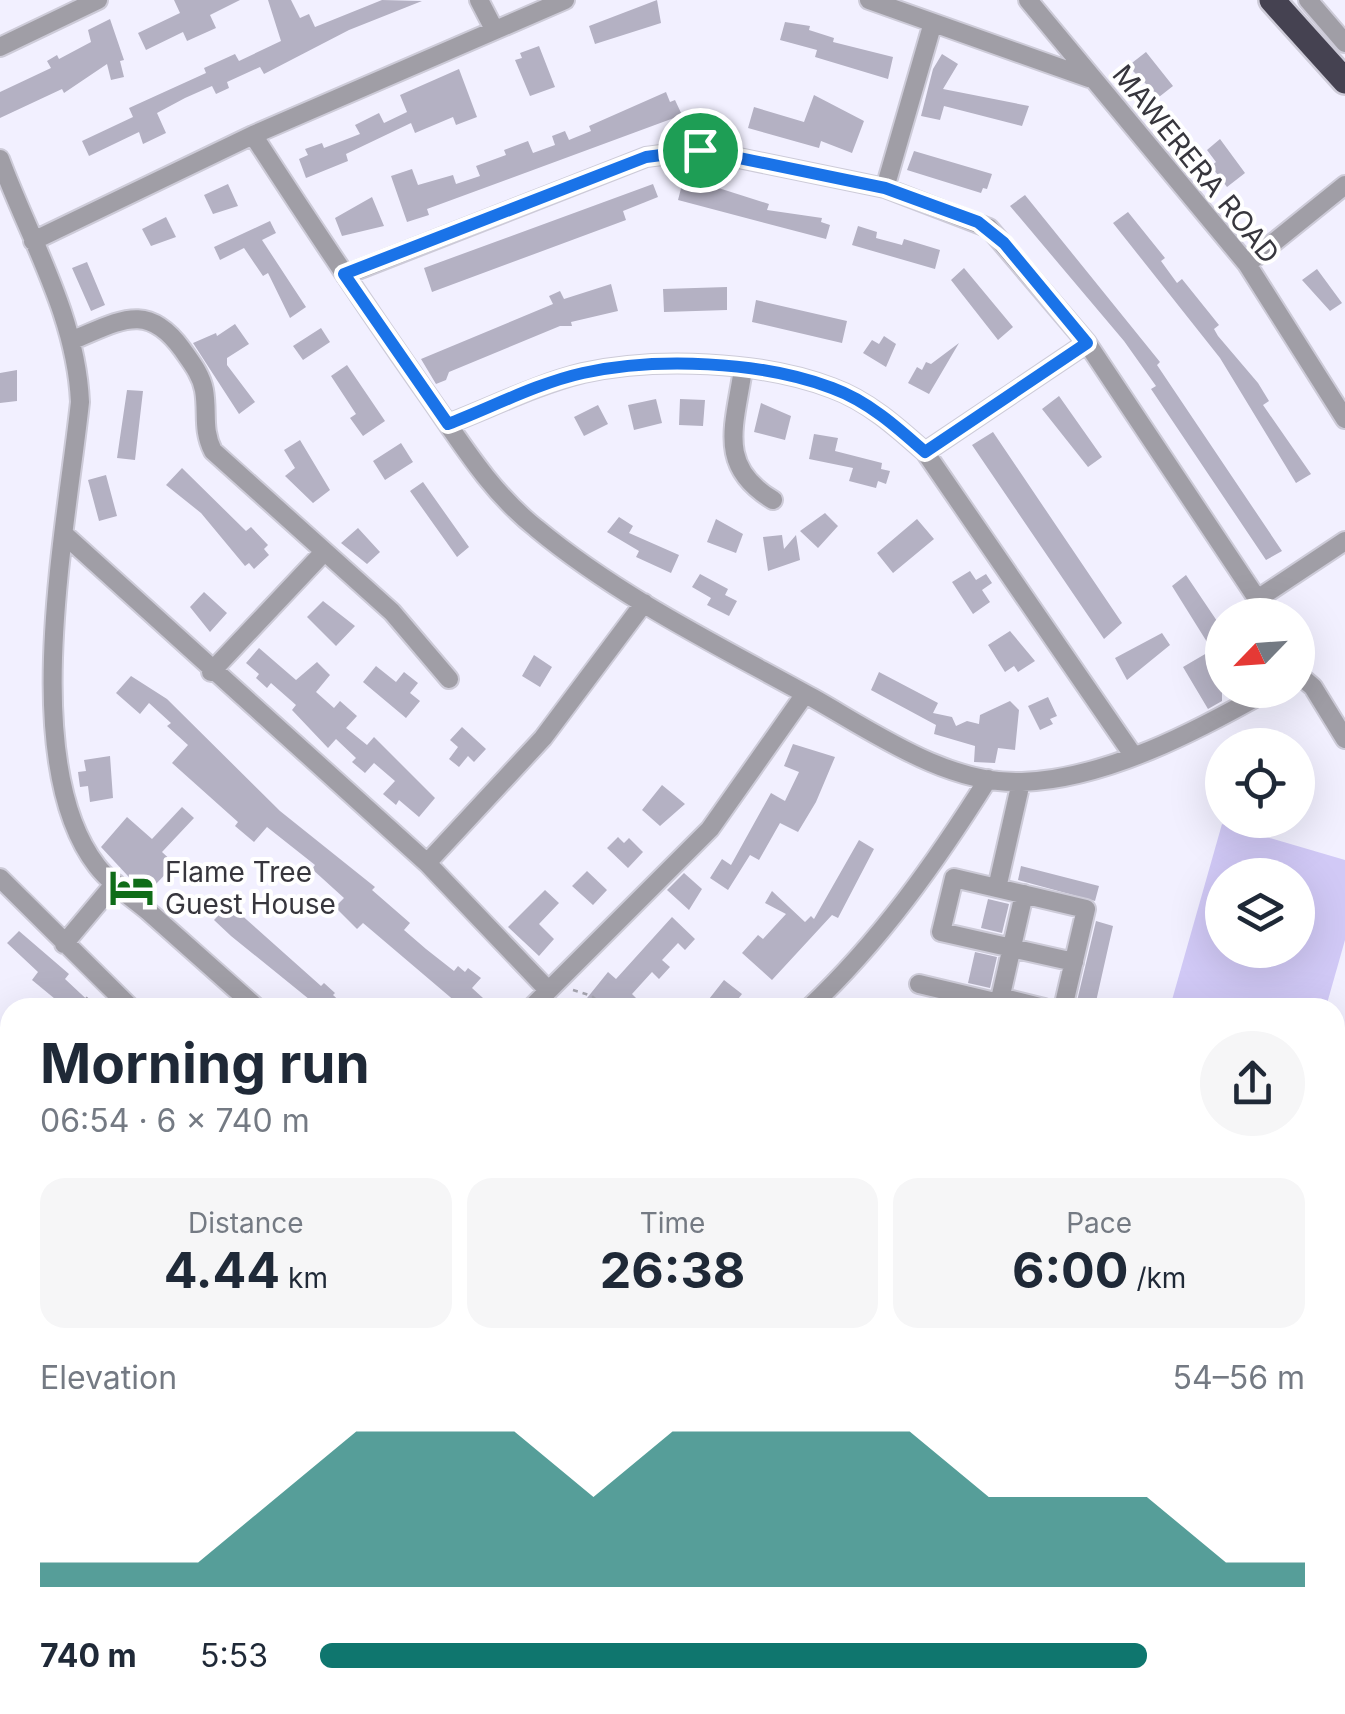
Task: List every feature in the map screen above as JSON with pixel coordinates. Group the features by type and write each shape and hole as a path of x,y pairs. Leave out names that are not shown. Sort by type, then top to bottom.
{"highway":[{"path":"1272,0 1345,81"}],"street":[{"path":"0,47 98,0"},
{"path":"479,0 494,29"},
{"path":"33,240 253,136 566,0"},
{"path":"869,0 932,26 1089,78"},
{"name":"MAWERERA ROAD","path":"1028,0 1247,264 1345,419"},
{"path":"1308,0 1345,43"},
{"path":"885,188 932,26"},
{"path":"253,136 484,476 533,527 644,603 903,748 988,780 1021,782 1067,776 1133,754 1231,708"},
{"path":"344,274 628,164 672,151 700,150 885,188 989,228 1087,343 1258,598"},
{"path":"0,159 73,340 80,402 54,625 53,692 62,778 84,845 116,884 245,998"},
{"path":"1247,264 1345,185"},
{"path":"73,340 136,317 152,319 162,328 203,383 203,426 213,451 392,612 449,679"},
{"path":"925,452 1087,343"},
{"path":"448,424 581,374 649,365 743,369 830,387 890,421 925,452 1133,754"},
{"path":"743,369 732,447 744,478 773,500"},
{"path":"66,536 211,672 427,863 550,986"},
{"path":"1275,598 1345,541"},
{"path":"211,672 324,552"},
{"path":"427,863 543,738 644,603"},
{"path":"1315,690 1345,739"},
{"path":"540,998 710,829 805,694"},
{"path":"825,998 938,860 988,780"},
{"path":"997,888 1021,782"},
{"path":"0,878 120,998"},
{"path":"1065,998 1074,962 1086,909 954,878 942,932 1074,962"},
{"path":"64,944 116,884"},
{"path":"1000,998 1024,894"},
{"path":"918,984 978,998"}],"path":[{"path":"87,998 103,982"},
{"path":"550,986 594,998"}],"shaded area":[{"path":"1218,838 1270,838 1345,860 1345,940 1329,998 1173,998 1205,884 1205,968 1315,968 1315,858 1212,858"}],"building":[{"path":"174,0 240,0 210,15 216,28 187,41 183,32 146,50 138,33 180,13"},
{"path":"268,0 291,0 300,18 309,14 315,27 382,0 422,1 349,30 264,74 260,67 227,82 229,88 216,94 212,86 185,98 157,113 166,133 143,144 139,132 89,156 82,141 133,117 129,108 206,73 204,68 235,54 239,61 281,41"},
{"path":"657,0 661,23 595,44 589,26"},
{"path":"110,19 124,60 120,61 124,77 111,80 107,64 64,93 62,89 0,118 0,92 51,68 47,61 57,55 59,59 91,42 88,30"},
{"path":"785,22 810,26 809,30 834,38 833,42 893,57 888,79 815,57 817,50 780,40"},
{"path":"539,46 555,87 530,96 515,60 522,58 520,53"},
{"path":"1146,52 1173,86 1159,97 1128,66"},
{"path":"942,54 958,64 943,89 1029,106 1022,126 944,106 940,120 921,116 933,69"},
{"path":"459,69 477,117 456,125 453,117 415,133 411,123 346,154 348,161 306,178 299,159 308,155 305,149 322,143 324,148 360,134 355,125 379,113 384,123 407,112 400,95"},
{"path":"666,92 682,115 427,209 429,215 407,222 391,176 412,169 418,185 453,175 456,184 480,176 476,166 506,155 504,150 528,141 533,153 555,145 552,136 565,131 569,140 591,131 589,126"},
{"path":"814,95 864,121 852,153 821,141 819,148 748,128 754,107 804,122"},
{"path":"1220,139 1245,173 1227,187 1211,166 1216,162 1207,150"},
{"path":"914,151 992,174 987,189 983,188 981,193 907,170"},
{"path":"684,177 769,204 767,210 822,218 821,222 830,225 826,239 678,200"},
{"path":"228,184 238,206 213,214 204,195"},
{"path":"653,184 658,197 623,211 626,220 432,292 424,268"},
{"path":"1025,195 1160,362 1157,365 1282,551 1266,560 1151,389 1156,386 1124,341 1010,206"},
{"path":"372,197 384,226 342,236 335,218"},
{"path":"1128,212 1165,258 1161,261 1177,283 1182,279 1219,325 1214,329 1218,336 1258,383 1269,401 1263,405 1311,474 1296,483 1220,358 1113,223"},
{"path":"166,217 176,237 151,246 142,229"},
{"path":"270,221 276,233 262,240 306,307 290,318 268,273 263,276 244,248 220,260 214,247"},
{"path":"858,226 877,232 876,238 902,245 904,239 940,250 935,269 852,245"},
{"path":"87,262 105,305 91,311 72,268"},
{"path":"964,268 1013,327 998,340 951,280"},
{"path":"1317,269 1342,303 1330,311 1302,280"},
{"path":"611,284 618,311 571,322 572,326 560,326 449,372 446,380 436,384 421,359 553,304 549,296 560,291 564,299"},
{"path":"727,287 727,310 664,312 663,289"},
{"path":"756,300 847,321 842,343 752,322"},
{"path":"235,324 249,344 227,358 227,365 255,402 239,414 193,343 216,333 217,336"},
{"path":"321,328 330,342 303,360 293,346"},
{"path":"884,336 896,344 886,367 863,353 872,340 879,344"},
{"path":"959,343 929,394 908,383 917,367 922,370 926,362 931,364"},
{"path":"347,365 385,421 363,436 350,418 356,414 331,376"},
{"path":"17,370 17,401 0,403 0,373"},
{"path":"127,390 143,391 135,460 117,458"},
{"path":"1059,396 1102,457 1088,467 1042,409"},
{"path":"656,399 662,423 634,430 628,405"},
{"path":"680,399 705,400 703,426 679,425"},
{"path":"761,403 791,416 785,440 754,432"},
{"path":"598,405 608,424 584,436 574,417"},
{"path":"993,432 1122,623 1104,639 972,445"},
{"path":"814,434 838,438 835,451 882,463 881,469 890,471 886,484 878,481 876,488 849,481 853,468 809,459"},
{"path":"300,440 330,490 313,503 285,476 295,468 284,450"},
{"path":"401,443 413,462 385,480 373,461"},
{"path":"182,468 246,531 251,527 268,545 264,549 269,555 254,569 249,563 245,566 201,513 166,485"},
{"path":"106,475 117,516 99,521 88,480"},
{"path":"423,482 469,547 457,557 410,491"},
{"path":"825,513 838,526 818,548 800,531"},
{"path":"619,517 633,526 629,533 679,555 671,573 636,557 639,551 607,532"},
{"path":"716,519 743,534 736,553 707,542"},
{"path":"917,519 934,539 893,573 877,553"},
{"path":"358,528 380,552 367,564 341,543"},
{"path":"782,535 784,549 796,535 800,560 768,571 763,537"},
{"path":"970,571 976,580 986,574 992,583 982,590 990,602 973,614 952,582"},
{"path":"700,574 728,589 725,595 737,601 729,616 707,605 711,598 692,587"},
{"path":"1186,575 1205,603 1205,639 1172,586"},
{"path":"204,592 227,613 210,632 190,607"},
{"path":"323,601 355,626 336,646 307,617"},
{"path":"1010,631 1035,661 1018,672 1014,666 1005,672 988,645"},
{"path":"1162,633 1170,645 1127,680 1115,658"},
{"path":"259,648 296,680 317,662 330,675 316,692 334,708 340,701 357,716 346,728 367,745 374,737 435,798 419,817 399,800 396,805 383,794 395,781 374,763 365,773 336,739 328,748 292,710 296,705 271,683 267,688 256,678 259,674 246,663"},
{"path":"1205,654 1205,704 1183,667"},
{"path":"534,655 552,667 540,687 522,676"},
{"path":"376,666 396,682 404,672 418,683 410,693 420,701 406,718 363,682"},
{"path":"879,672 938,703 933,713 952,717 956,726 967,721 979,724 980,715 1010,701 1019,710 1015,750 998,748 995,763 974,762 975,746 934,734 936,725 871,690"},
{"path":"131,676 167,699 280,811 375,887 372,890 410,923 404,930 454,971 458,966 465,972 468,968 481,978 472,988 483,998 451,998 363,923 357,929 335,907 344,898 312,869 315,865 267,827 254,842 235,826 238,822 172,763 188,745 167,726 171,723 149,703 140,714 116,693"},
{"path":"1048,697 1057,716 1050,719 1053,724 1040,730 1028,706"},
{"path":"462,727 486,749 474,762 468,756 459,767 449,759 458,747 450,740"},
{"path":"793,744 835,757 816,802 798,832 780,823 759,860 750,855 728,890 710,878 722,859 731,865 771,793 785,801 799,772 784,766"},
{"path":"110,756 113,798 90,802 88,786 80,787 78,772 86,771 84,760"},
{"path":"662,785 685,804 660,826 642,810"},
{"path":"182,807 194,818 162,852 175,864 156,884 150,878 140,889 101,847 127,817 152,839"},
{"path":"618,837 624,843 629,838 643,852 628,868 607,848"},
{"path":"859,840 874,849 838,918 832,915 772,980 742,953 758,935 763,939 786,914 765,903 772,891 805,922 811,916 814,919"},
{"path":"1021,866 1099,886 1095,901 1018,880"},
{"path":"587,871 607,890 593,905 572,886"},
{"path":"684,873 702,889 689,910 667,890"},
{"path":"545,890 559,903 539,924 554,939 539,956 508,927"},
{"path":"988,899 1009,904 1002,933 981,928"},
{"path":"229,904 321,986 324,983 336,998 308,998 214,920"},
{"path":"672,917 695,939 685,950 678,943 662,960 670,967 659,979 652,972 632,994 636,998 587,998 608,972 616,979"},
{"path":"1096,921 1113,926 1097,998 1078,998"},
{"path":"19,931 69,974 65,979 85,998 54,998 32,980 38,972 7,943"},
{"path":"975,952 997,957 990,988 968,983"},
{"path":"724,980 742,994 739,998 710,998"}],"place":[{"name":"Flame Tree Guest House","path":"132,888"}],"route":[{"path":"700,150 885,188 978,222 1004,243 1087,343 925,452 890,421 830,387 698,364 632,366 581,374 448,424 344,274 646,157 700,150"}]}
